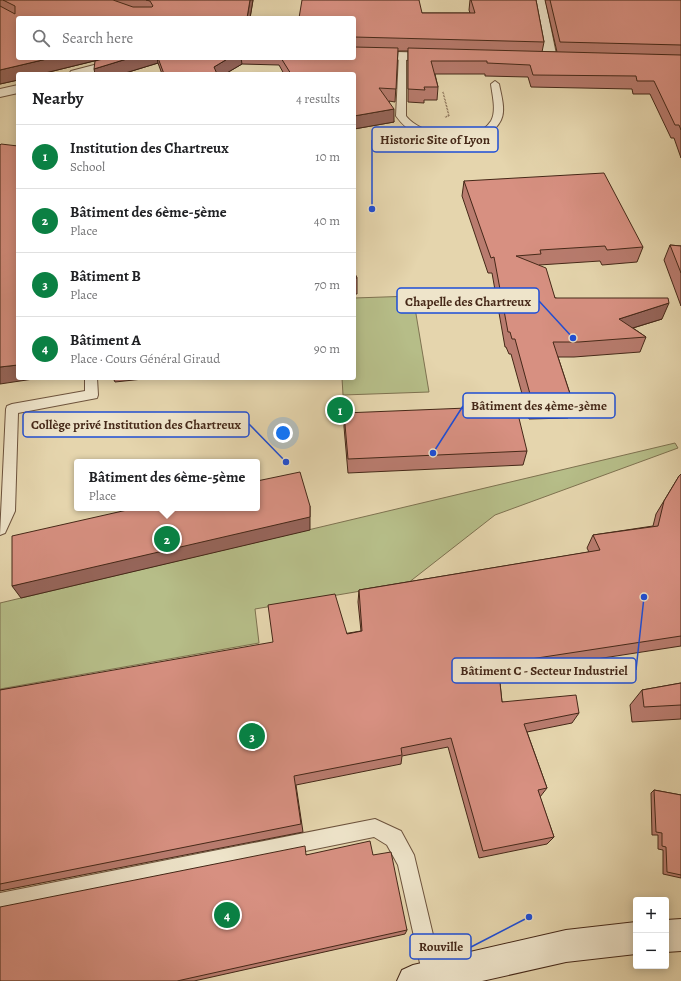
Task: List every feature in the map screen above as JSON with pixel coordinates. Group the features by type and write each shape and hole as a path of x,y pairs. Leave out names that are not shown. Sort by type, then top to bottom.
{"street":[{"path":"539,0 545,59 565,60"},
{"path":"356,55 448,57"},
{"path":"84,72 128,60"},
{"path":"0,93 16,89"},
{"path":"669,936 681,935"},
{"path":"423,979 566,946 633,938"}],"lane":[{"path":"402,56 401,116 405,123 414,130 423,134 463,138 481,134 492,127 497,119 495,84"},
{"path":"0,528 8,511 12,409 92,395 91,380"},
{"path":"0,903 375,828 394,838 407,862 423,979"}],"green space":[{"path":"413,296 429,392 343,395 342,380 356,380 356,298"},
{"path":"675,443 678,448 495,515 408,583 255,609 259,643 0,689 0,603"}],"building":[{"path":"3,0 113,0 133,7 152,7 153,6 150,1 146,0 250,0 247,16 16,16 16,60 42,60 0,70 0,6 15,14 15,6"},
{"path":"302,0 419,0 422,13 475,13 471,0 536,0 544,42 356,37 356,16 299,16"},
{"path":"550,0 681,0 681,45 560,42"},
{"path":"356,47 398,48 396,89 379,88 394,109 356,116 356,72 290,72 282,60 356,60"},
{"path":"408,48 681,55 681,130 679,125 675,125 654,81 637,81 636,76 533,75 530,65 487,63 487,61 431,61 438,87 424,87 425,90 408,89"},
{"path":"99,60 123,60 94,69 95,61"},
{"path":"159,60 226,60 214,67 216,72 163,72"},
{"path":"0,145 16,146 16,365 0,367"},
{"path":"604,173 643,247 607,250 605,246 540,250 541,254 516,256 546,268 555,298 668,298 669,303 619,319 646,337 579,342 553,342 573,403 533,405 515,339 512,339 510,332 508,332 494,257 491,258 464,181"},
{"path":"670,245 681,246 681,273"},
{"path":"516,406 527,451 348,459 344,413"},
{"path":"300,472 310,506 310,517 12,586 12,536 123,511 260,511 260,480"},
{"path":"681,474 681,636 498,664 502,702 576,695 579,713 524,724 547,788 538,790 554,837 483,851 451,738 401,748 402,755 294,776 301,824 0,884 0,690 273,642 268,605 335,594 347,634 362,631 359,590 600,550 593,535 658,526 664,501"},
{"path":"681,683 681,705 644,707 642,690"},
{"path":"654,790 681,795 681,875 667,872 666,847 662,846 662,833 656,832"},
{"path":"370,841 373,855 391,852 407,930 177,981 0,981 0,907 305,846 306,855"}],"place":[{"name":"Historic Site of Lyon","path":"372,209"},
{"name":"Chapelle des Chartreux","path":"573,338"},
{"name":"Institution des Chartreux","path":"340,410"},
{"name":"Bâtiment des 4ème-3ème","path":"433,453"},
{"name":"Collège privé Institution des Chartreux","path":"286,462"},
{"name":"Bâtiment des 6ème-5ème","path":"167,539"},
{"name":"Bâtiment C - Secteur Industriel","path":"644,597"},
{"name":"Bâtiment B","path":"252,736"},
{"name":"Bâtiment A","path":"227,915"},
{"name":"Rouville","path":"529,917"}]}
